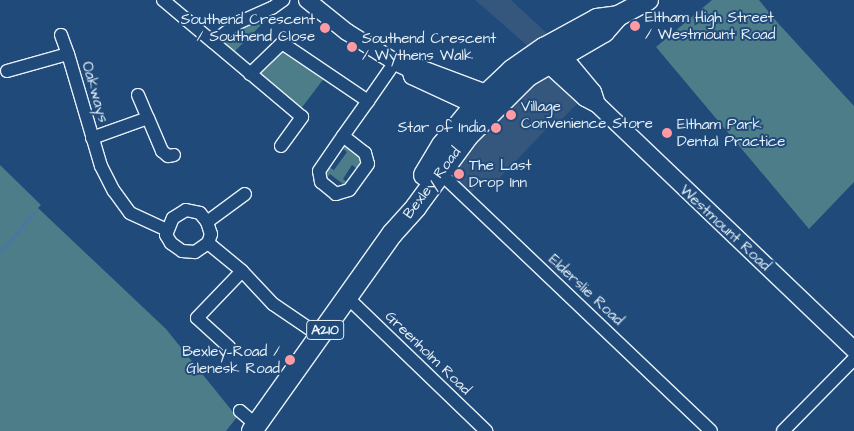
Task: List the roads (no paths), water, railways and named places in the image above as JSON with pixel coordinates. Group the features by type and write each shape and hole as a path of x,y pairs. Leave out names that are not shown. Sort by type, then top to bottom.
{"main road":[{"name":"A210","path":"484,103 528,76 551,55 604,32 618,16 644,1"},
{"name":"Bexley Road","path":"392,234 416,207 440,173 484,103"},
{"name":"Bexley Road","path":"253,430 392,234 427,169 454,130 484,103"}],"street":[{"path":"163,0 302,118 281,146"},
{"path":"213,42 240,22 261,13 283,0"},
{"path":"307,0 347,32 403,66 412,76 484,103"},
{"name":"Oakways","path":"61,35 101,166 114,191 130,213 167,230"},
{"path":"250,74 282,43 368,101"},
{"name":"Oakways","path":"7,71 68,54"},
{"name":"Westmount Road","path":"551,55 592,92 598,105 854,350"},
{"path":"343,136 365,152 368,164 349,190 343,194 336,194 320,182 319,171 343,136 368,101 403,66"},
{"path":"138,95 162,151 168,156 174,155"},
{"name":"Oakways","path":"92,138 148,118"},
{"name":"Elderslie Road","path":"440,173 711,431"},
{"path":"207,222 245,194"},
{"path":"186,210 200,213 207,222 211,234 208,243 195,252 182,251 171,243 166,235 167,230 173,218 186,210"},
{"path":"208,243 242,271 273,304 320,336"},
{"path":"229,347 197,318 242,271"},
{"name":"Greenholm Road","path":"348,298 486,431"},
{"path":"783,431 854,358"},
{"path":"240,410 253,430"}],"waterway":[{"path":"0,252 34,213"}],"place":[{"name":"Eltham High Street / Westmount Road","path":"635,26"},
{"name":"Southend Crescent / Southend Close","path":"325,28"},
{"name":"Southend Crescent / Wythens Walk","path":"352,47"},
{"name":"Village Convenience Store","path":"511,115"},
{"name":"Star of India","path":"496,128"},
{"name":"Eltham Park Dental Practice","path":"667,133"},
{"name":"The Last Drop Inn","path":"459,174"},
{"name":"Bexley Road / Glenesk Road","path":"290,360"}]}
